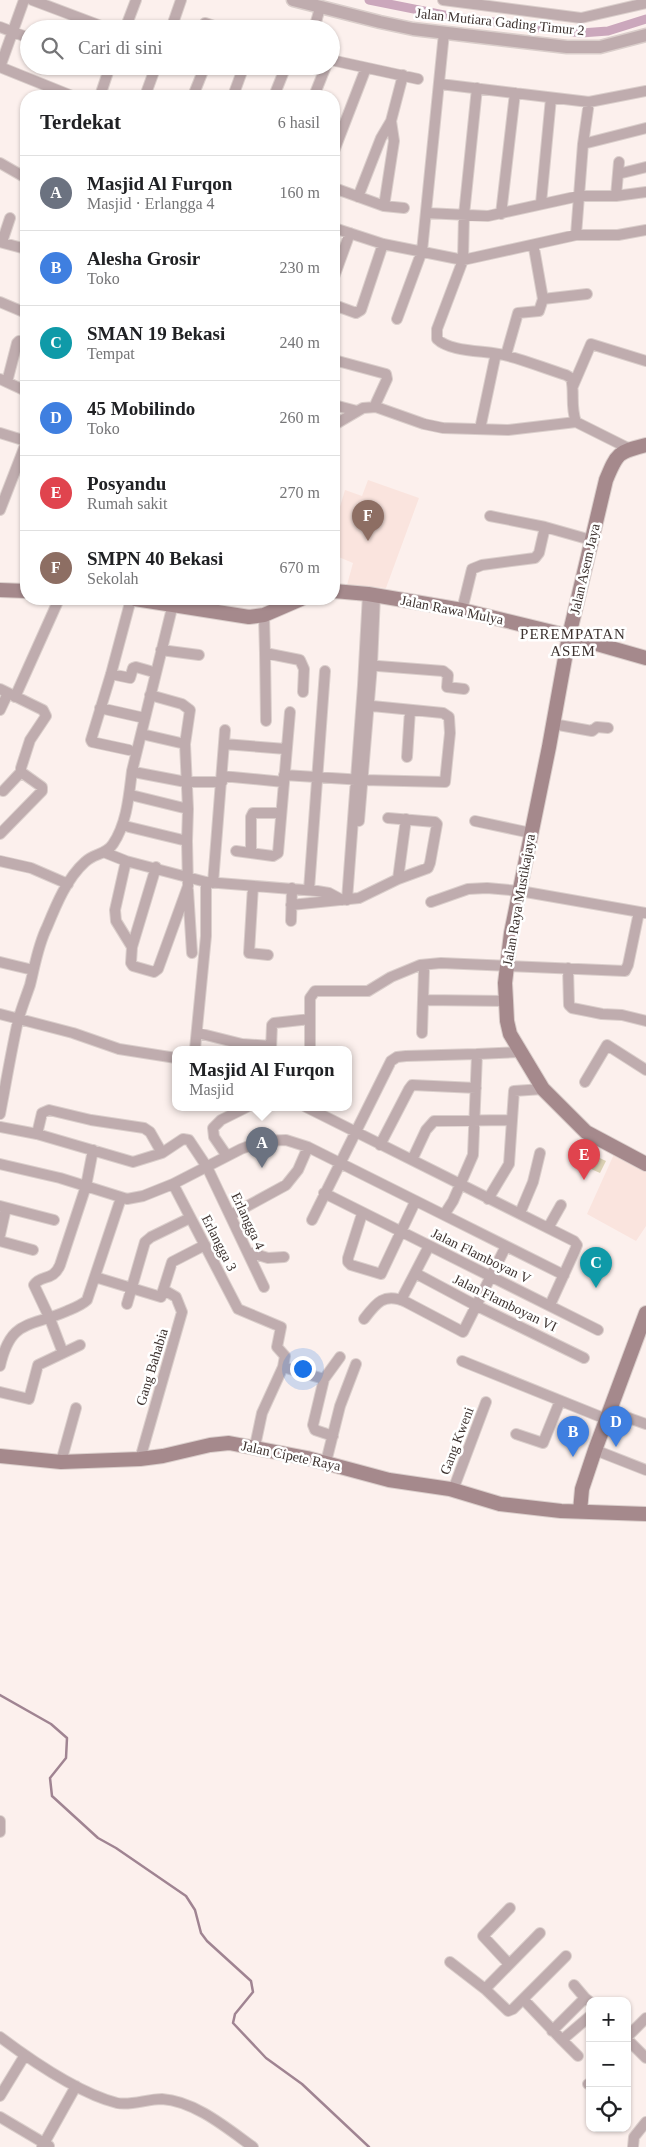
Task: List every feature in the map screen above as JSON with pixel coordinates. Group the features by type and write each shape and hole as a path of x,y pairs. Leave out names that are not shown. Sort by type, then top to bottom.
{"main road":[{"name":"Jalan Asem Jaya","path":"566,631 606,480 616,458 621,452 646,445"},
{"path":"0,590 20,591"},
{"name":"Jalan Rawa Mulya","path":"340,592 462,610 566,631"},
{"path":"180,605 256,617 283,605"},
{"path":"566,631 646,658"},
{"name":"Jalan Raya Mustikajaya","path":"566,631 553,724 511,933 507,964 506,1001 509,1028 520,1052 543,1089 586,1132 646,1164"},
{"path":"580,1511 582,1489 594,1450 646,1313"},
{"name":"Jalan Cipete Raya","path":"0,1456 61,1462 140,1459 221,1444 255,1446 326,1462 389,1480 453,1490 500,1504 522,1508 646,1514"}],"street":[{"path":"24,0 0,67 57,90"},
{"path":"32,0 85,20"},
{"path":"128,20 136,0"},
{"path":"174,20 182,0"},
{"name":"Jalan Mutiara Gading Timur 2","path":"293,0 380,22 444,33 566,46 600,47 646,35"},
{"path":"443,0 581,18 646,3"},
{"path":"317,20 320,8"},
{"path":"0,26 20,34"},
{"path":"397,319 422,250 444,33"},
{"path":"340,62 418,79"},
{"path":"340,135 366,68"},
{"path":"102,90 108,75"},
{"path":"147,90 153,75"},
{"path":"195,90 201,75"},
{"path":"235,90 241,75"},
{"path":"276,90 282,75"},
{"path":"316,90 322,75"},
{"path":"358,197 381,138 391,121 403,75"},
{"path":"440,84 589,102 646,90"},
{"path":"477,88 464,215 462,260 437,329 437,339 441,343 454,347 506,355 566,375 571,378 573,386 572,411 576,422"},
{"path":"501,214 515,93"},
{"path":"541,203 551,98"},
{"path":"576,234 583,144 589,102"},
{"path":"384,206 394,141 391,121"},
{"path":"583,144 646,128"},
{"path":"616,196 619,162"},
{"path":"0,163 20,175"},
{"path":"618,174 646,167"},
{"path":"340,190 384,206 404,208"},
{"path":"426,213 501,214 541,203 579,196 616,196 646,192"},
{"path":"10,218 1,242 20,247"},
{"path":"340,230 384,244 422,250 462,260 576,234 618,235 646,230"},
{"path":"340,261 350,234"},
{"path":"340,307 356,313 361,310 384,244"},
{"path":"506,355 518,314 539,310 543,299 534,248"},
{"path":"543,299 587,294"},
{"path":"0,302 20,310"},
{"path":"20,342 17,343 3,381 20,388"},
{"path":"573,386 591,344 646,361"},
{"path":"480,429 495,358"},
{"path":"340,362 386,374 387,378 376,402 376,407"},
{"path":"340,407 357,411"},
{"path":"340,421 363,408 376,407 424,424 443,428 508,430 576,422 630,449"},
{"path":"0,433 20,440"},
{"path":"0,510 20,458"},
{"path":"490,516 545,527 591,540"},
{"path":"462,610 472,569 482,565 535,558 539,553 545,527"},
{"path":"348,899 366,706 371,595"},
{"path":"0,710 56,605"},
{"path":"129,605 91,741 129,750"},
{"path":"0,1114 4,1072 40,944 47,926 68,884 86,860 106,853 112,846 121,826 150,695 173,605"},
{"path":"264,615 266,721"},
{"path":"161,650 199,655"},
{"path":"265,652 300,660 304,669 303,692"},
{"path":"368,665 443,670 448,675 447,687 464,689"},
{"path":"111,674 130,678 133,668 136,667 150,671"},
{"path":"309,890 325,670"},
{"path":"3,791 21,772 27,746 46,716 42,710 8,693"},
{"path":"150,695 182,704 190,710 184,744 188,809 188,881 192,954"},
{"path":"139,773 186,782 318,776 359,780 445,782 450,733 449,717 444,713 366,706"},
{"path":"100,708 140,716"},
{"path":"407,757 410,710"},
{"path":"236,851 277,855 290,712"},
{"path":"553,724 592,731 597,727 608,728"},
{"path":"196,1046 210,882 226,730"},
{"path":"146,735 184,744"},
{"path":"224,744 286,749"},
{"path":"0,834 42,791 42,787 21,772"},
{"path":"135,796 188,809"},
{"path":"251,852 251,818 253,813 281,814"},
{"path":"291,905 348,899 368,894 398,878 428,868 438,828 435,822 388,818"},
{"path":"398,878 406,819"},
{"path":"476,821 531,833"},
{"path":"129,827 187,842"},
{"path":"106,853 156,867 188,881 292,888 329,893 348,899"},
{"path":"126,860 115,910 116,921 132,947"},
{"path":"0,861 31,868 68,884"},
{"path":"156,867 132,947 131,963 133,966 156,972 188,881"},
{"path":"253,886 249,953 268,955"},
{"path":"291,921 292,888"},
{"path":"310,1046 310,998 315,991 368,991 391,977 420,964 441,962 625,971 642,912 520,891 477,888 431,902"},
{"path":"0,962 33,970"},
{"path":"568,968 569,1005 572,1008 602,1014 622,1015 646,1021"},
{"path":"422,1033 424,970"},
{"path":"424,1000 506,1001"},
{"path":"0,1014 73,1033 119,1049 172,1057"},
{"path":"271,1046 272,1025 274,1023 310,1019"},
{"path":"198,1033 256,1046"},
{"path":"585,1082 607,1045 646,1070"},
{"path":"312,1220 338,1163 391,1061 397,1057 520,1052"},
{"path":"444,1215 461,1185 473,1155 477,1054"},
{"path":"380,1145 412,1086 476,1088"},
{"path":"488,1199 510,1164 514,1091 543,1089"},
{"path":"37,1134 42,1113 49,1110 91,1120 144,1128 150,1132 162,1153"},
{"path":"227,1156 214,1137 213,1128 222,1120 239,1111"},
{"path":"314,1111 488,1199 569,1237 577,1245 550,1305"},
{"path":"412,1160 426,1130 434,1122 511,1120"},
{"name":"Erlangga 4","path":"0,1128 37,1134 133,1162 162,1153 182,1139 189,1140 206,1167 264,1288"},
{"path":"0,1164 43,1173 127,1199 143,1196 173,1184 251,1144 272,1140 286,1140 308,1147 564,1275"},
{"path":"230,1215 286,1185 298,1170 308,1147"},
{"path":"63,1353 36,1290 35,1283 53,1276 57,1272 86,1186 93,1150"},
{"path":"520,1213 533,1182 540,1153"},
{"name":"Erlangga 3","path":"173,1184 238,1309 278,1325 281,1329 277,1347 285,1356 283,1367"},
{"name":"Jalan Flamboyan V","path":"324,1193 362,1214 401,1231 598,1330"},
{"path":"0,1366 5,1346 14,1333 84,1303 89,1296 121,1198"},
{"path":"362,1214 348,1258 351,1265 381,1274 415,1202"},
{"path":"548,1228 561,1205"},
{"path":"0,1235 3,1207 54,1220"},
{"path":"127,1304 145,1242 151,1237 190,1218"},
{"path":"0,1241 33,1250"},
{"path":"95,1277 159,1297 163,1295 169,1267 172,1262 205,1245"},
{"path":"401,1300 429,1246"},
{"path":"364,1319 376,1303 386,1299 401,1300 463,1332 506,1246"},
{"path":"248,1252 268,1258 284,1257"},
{"name":"Jalan Flamboyan VI","path":"415,1273 584,1358"},
{"name":"Gang Bahabia","path":"140,1459 182,1312 176,1297 164,1290"},
{"path":"0,1392 29,1399 38,1365 80,1345"},
{"path":"333,1436 315,1430 313,1426 324,1379 340,1357"},
{"path":"462,1361 560,1401 646,1424"},
{"path":"326,1462 340,1406 356,1364"},
{"path":"255,1446 262,1414 283,1367 324,1379"},
{"path":"516,1434 543,1444 560,1401"},
{"name":"Gang Kweni","path":"453,1490 486,1402"},
{"path":"61,1462 76,1408"},
{"path":"594,1450 646,1470"},
{"path":"0,1821 0,1832"},
{"path":"509,1964 483,1936 510,1908"},
{"path":"485,1989 540,1933"},
{"path":"450,1962 485,1989 508,2011 523,1999 566,1956"},
{"path":"574,1984 586,1998"},
{"path":"523,1999 578,2056"},
{"path":"552,2031 586,2002"},
{"path":"631,2038 646,2018"},
{"path":"562,2040 586,2019"},
{"path":"0,2037 43,2068 76,2086 118,2103 128,2104 152,2099 173,2100 211,2119 253,2147"},
{"path":"631,2045 646,2058"},
{"path":"0,2096 25,2055"},
{"path":"0,2118 45,2146 76,2086"},
{"path":"633,2147 634,2137 646,2122"}],"shaded area":[{"path":"368,480 419,498 386,588 347,585 353,563 340,558 340,507 345,490 362,496"},
{"path":"585,1151 606,1161 600,1173 580,1164"},
{"path":"615,1152 646,1169 646,1226 636,1241 587,1214"}],"waterway":[{"path":"369,0 454,17 581,33 608,31 646,19"},
{"path":"0,1695 51,1724 67,1738 66,1758 50,1778 52,1796 98,1838 116,1848 186,1896 195,1910 201,1933 207,1941 251,1981 253,1992 235,2014 233,2023 266,2058 302,2084 369,2147"}],"place":[{"name":"SMPN 40 Bekasi","path":"368,541"},
{"name":"Masjid Al Furqon","path":"262,1168"},
{"name":"Posyandu","path":"584,1180"},
{"name":"SMAN 19 Bekasi","path":"596,1288"},
{"name":"45 Mobilindo","path":"616,1447"},
{"name":"Alesha Grosir","path":"573,1457"}],"district":[{"name":"PEREMPATAN ASEM","path":"573,642"}]}
